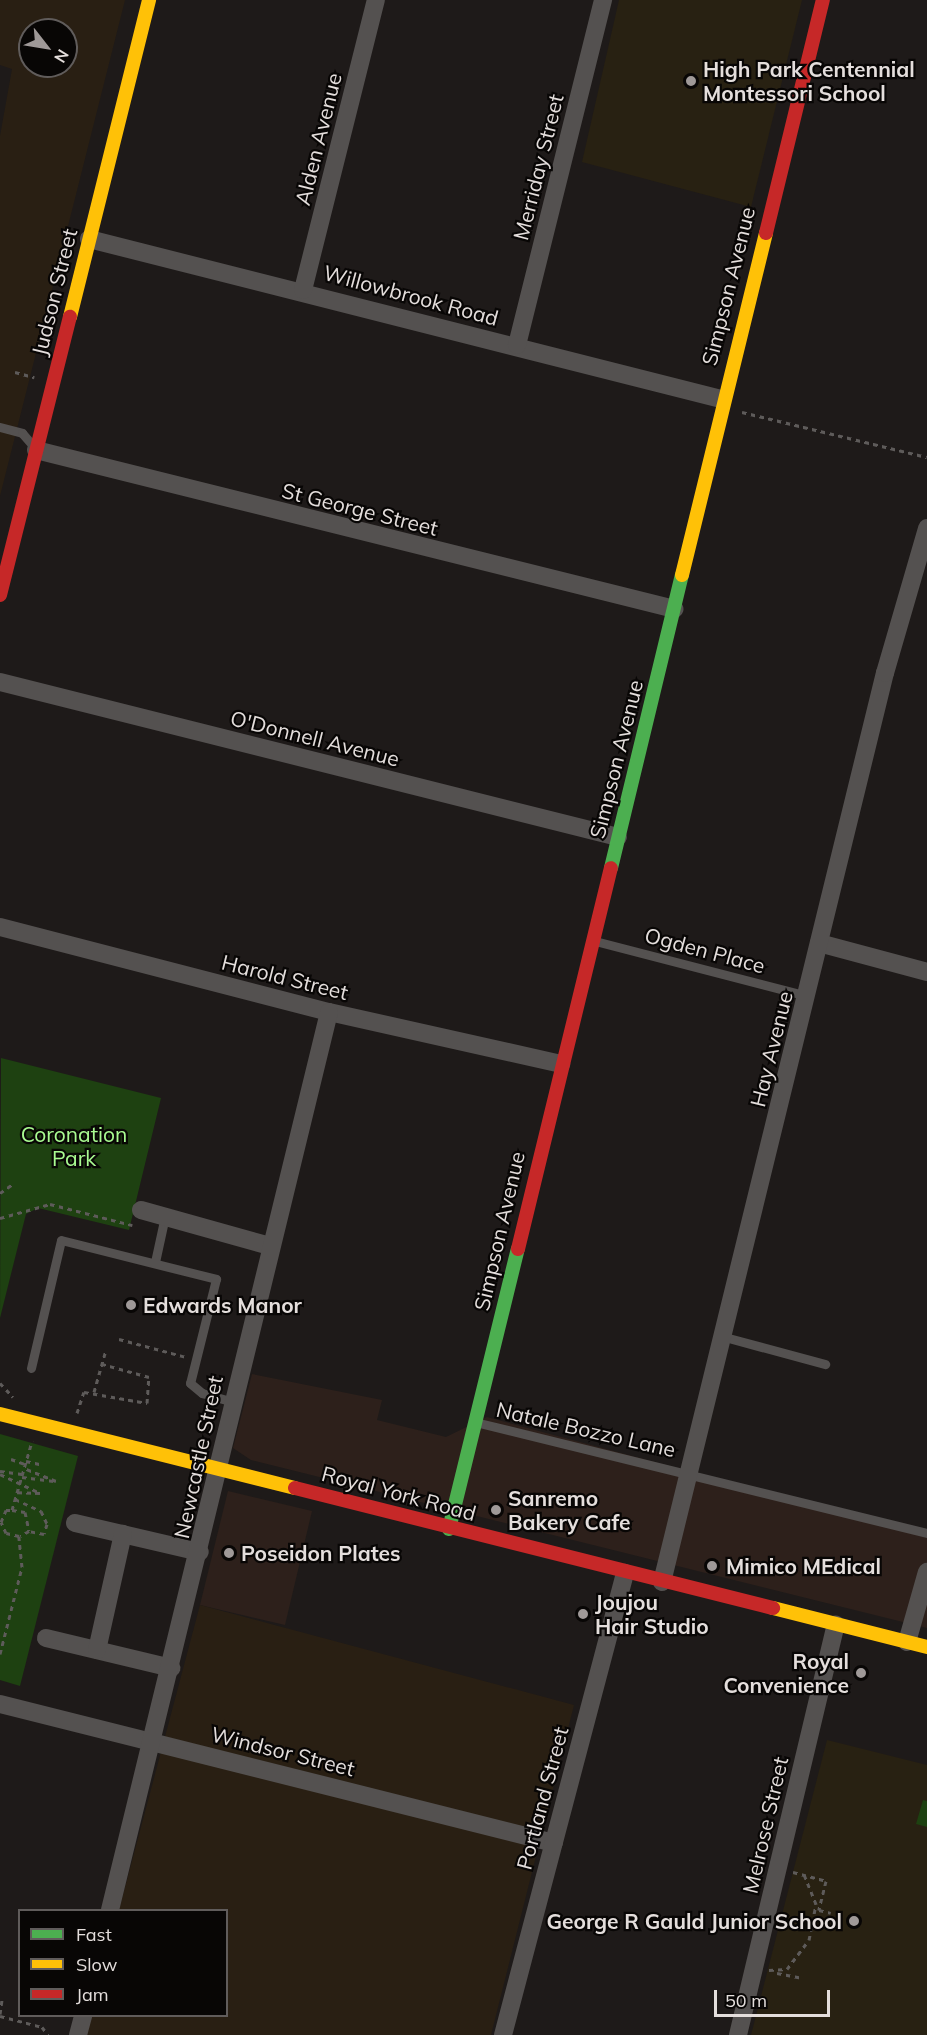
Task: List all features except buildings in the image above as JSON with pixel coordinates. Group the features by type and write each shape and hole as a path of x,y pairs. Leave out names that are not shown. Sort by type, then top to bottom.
{"street":[{"name":"Judson Street","path":"0,595 149,0"},
{"name":"Alden Avenue","path":"303,290 376,0"},
{"name":"Merriday Street","path":"517,345 603,0"},
{"name":"Simpson Avenue","path":"449,1528 674,609 721,399 823,0"},
{"name":"Willowbrook Road","path":"89,239 303,290 721,399"},
{"name":"St George Street","path":"36,450 674,609"},
{"name":"Hay Avenue","path":"662,1582 885,673 927,528"},
{"name":"O'Donnell Avenue","path":"0,682 618,837"},
{"name":"Harold Street","path":"0,927 329,1012 561,1064"},
{"path":"819,943 927,972"},
{"name":"Newcastle Street","path":"111,1909 201,1552 217,1469 329,1012"},
{"path":"141,1210 270,1246"},
{"name":"Royal York Road","path":"0,1414 625,1573 927,1647"},
{"path":"75,1523 201,1552"},
{"path":"96,1650 123,1534"},
{"path":"907,1642 927,1572"},
{"name":"Portland Street","path":"503,2035 625,1573"},
{"name":"Melrose Street","path":"738,2035 836,1625"},
{"path":"46,1638 171,1668"},
{"name":"Windsor Street","path":"0,1704 554,1843"},
{"path":"78,2035 83,2017"}],"lane":[{"path":"0,427 22,433 36,450"},
{"name":"Ogden Place","path":"593,940 807,996"},
{"path":"155,1262 165,1216"},
{"path":"31,1368 61,1240 216,1279 190,1383 202,1394 233,1402"},
{"path":"722,1336 825,1364"},
{"name":"Natale Bozzo Lane","path":"475,1422 688,1472 927,1533"}],"path":[{"path":"742,411 927,457"},
{"path":"0,1193 13,1184"},
{"path":"0,1218 50,1204 135,1225 141,1210"},
{"path":"119,1340 196,1360"},
{"path":"94,1392 105,1353"},
{"path":"77,1414 84,1392 147,1403 149,1377 102,1364"},
{"path":"0,1383 14,1399"},
{"path":"12,1510 32,1441"},
{"path":"0,1472 56,1481 11,1459"},
{"path":"25,1464 43,1465"},
{"path":"0,1472 40,1493 17,1492"},
{"path":"15,1499 45,1516 44,1534 29,1531 19,1536 6,1533 1,1522 6,1510 25,1512 29,1531"},
{"path":"0,1654 22,1567 19,1536"},
{"path":"793,1872 826,1881 819,1910 831,1913"},
{"path":"776,1972 796,1961 809,1940 816,1904 804,1875"},
{"path":"769,1970 802,1978"},
{"path":"2,2000 0,2015 42,2027 48,2035"}],"shaded area":[{"path":"0,0 125,0 0,496 0,136 12,69 0,65"},
{"name":"High Park Centennial Montessori School","path":"619,0 802,0 751,207 582,162"},
{"path":"252,1374 382,1400 377,1420 446,1437 487,1417 927,1535 927,1628 251,1460 233,1448"},
{"path":"228,1491 312,1511 285,1625 200,1605"},
{"path":"200,1605 574,1705 491,2035 86,2035 91,2017 228,2017 228,1909 119,1909"},
{"name":"George R Gauld Junior School","path":"827,1740 927,1765 927,2035 751,2035"}],"green space":[{"name":"Coronation Park","path":"1,1058 161,1098 129,1230 38,1208 26,1214 0,1318"},
{"path":"0,1434 78,1456 20,1686 0,1680"},
{"path":"923,1800 927,1801 927,1827 916,1824"}],"traffic: fast":[{"path":"611,868 682,575"},
{"path":"449,1529 518,1249"}],"traffic: slow":[{"path":"70,317 149,0"},
{"path":"682,575 766,233"},
{"path":"0,1414 295,1488"},
{"path":"773,1608 927,1647"}],"traffic: jam":[{"path":"766,233 823,0"},
{"path":"0,595 70,317"},
{"path":"518,1249 611,868"},
{"path":"295,1488 773,1608"}],"place":[{"name":"High Park Centennial Montessori School","path":"691,81"},
{"name":"Edwards Manor","path":"131,1305"},
{"name":"Sanremo Bakery Cafe","path":"496,1510"},
{"name":"Poseidon Plates","path":"229,1553"},
{"name":"Mimico MEdical","path":"712,1566"},
{"name":"Joujou Hair Studio","path":"583,1614"},
{"name":"Royal Convenience","path":"861,1673"},
{"name":"George R Gauld Junior School","path":"854,1921"}]}
